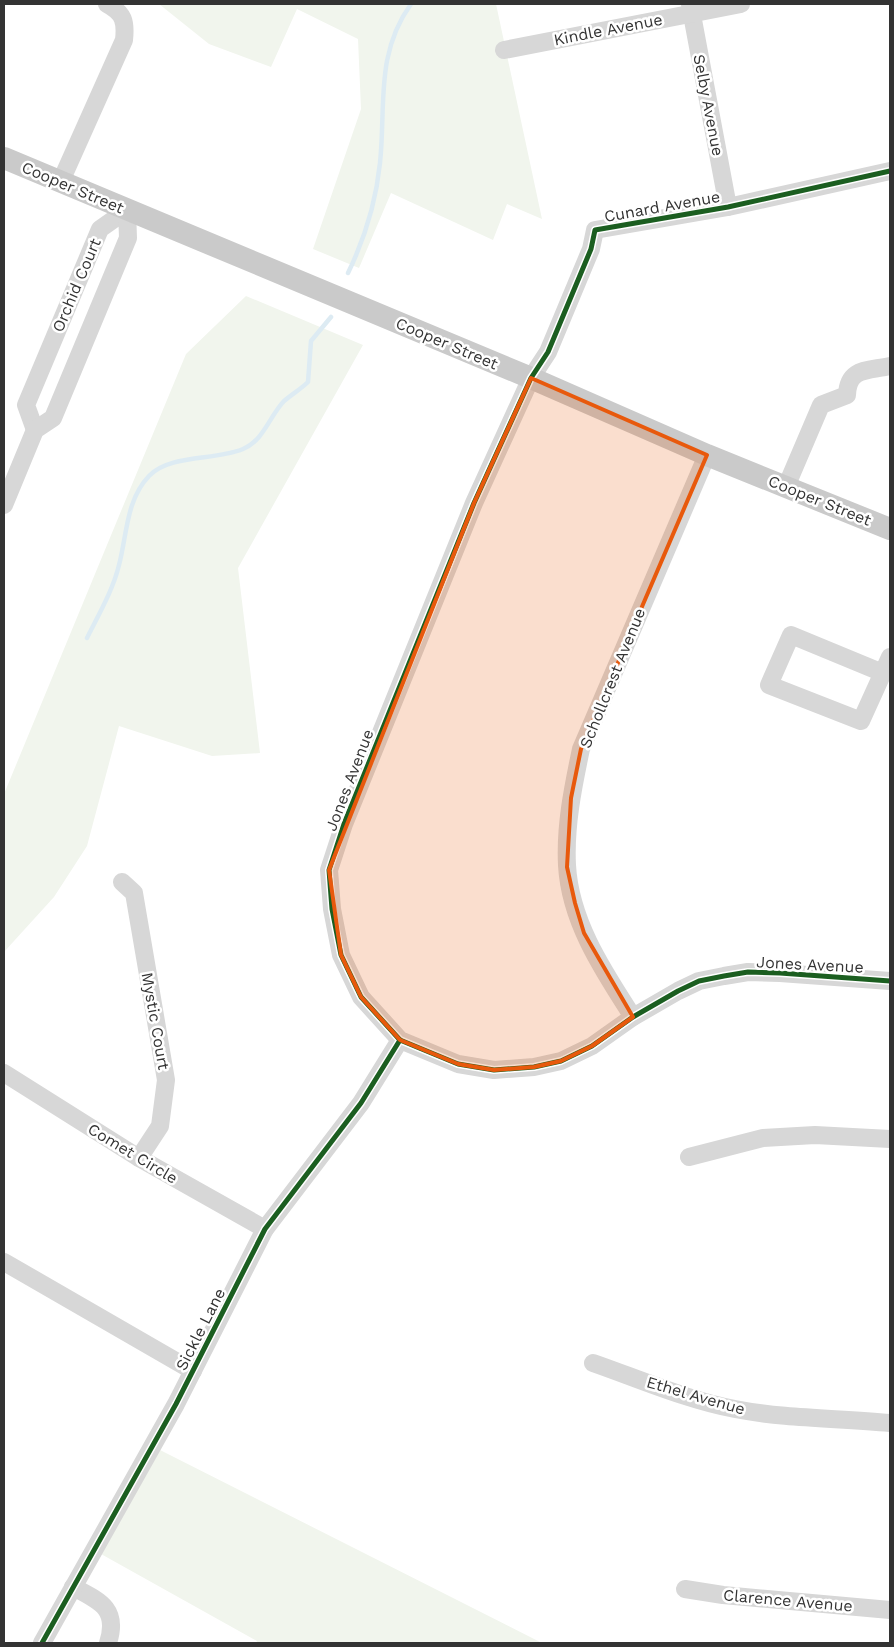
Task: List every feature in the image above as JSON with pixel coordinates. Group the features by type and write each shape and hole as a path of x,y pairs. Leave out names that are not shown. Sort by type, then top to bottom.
{"main road":[{"name":"Cooper Street","path":"4,158 61,180 128,210 531,378 707,455 890,529"}],"street":[{"path":"61,180 124,40 126,22 118,10 107,4"},
{"name":"Kindle Avenue","path":"504,50 690,9 741,4"},
{"name":"Selby Avenue","path":"690,9 728,207"},
{"name":"Cunard Avenue","path":"531,378 548,352 591,249 596,230 728,207 890,171"},
{"name":"Orchid Court","path":"35,430 26,405 29,396 100,229 128,210"},
{"name":"Orchid Court","path":"4,505 35,430 53,418 128,238 128,210"},
{"path":"786,487 821,405 847,395 848,382 855,373 890,366"},
{"name":"Jones Avenue","path":"531,378 474,503 344,824 329,870 332,909 341,955 361,997 400,1040 458,1064 494,1070 534,1067 562,1061 592,1046 633,1017 699,982 748,972 890,981"},
{"name":"Schollcrest Avenue","path":"633,1017 605,973 584,933 575,903 567,867 571,798 584,740 707,455"},
{"path":"791,636 887,665 861,721 769,685 791,636"},
{"name":"Mystic Court","path":"122,882 134,893 166,1080 160,1126 139,1158"},
{"name":"Sickle Lane","path":"42,1643 193,1370 265,1229 361,1103 400,1040"},
{"name":"Comet Circle","path":"4,1073 139,1158 265,1229"},
{"path":"689,1158 763,1138 815,1135 890,1139"},
{"path":"4,1262 193,1370"},
{"name":"Ethel Avenue","path":"594,1363 660,1387 734,1409 807,1418 890,1423"},
{"path":"73,1587 98,1600 107,1609 111,1620 111,1633 108,1643"},
{"name":"Clarence Avenue","path":"685,1588 724,1595 890,1610"}],"highlighted area":[{"path":"531,378 707,455 581,749 571,798 567,867 575,903 584,933 633,1017 592,1046 561,1061 534,1067 494,1070 458,1064 400,1040 361,997 341,955 329,870 474,503"}],"shaded area":[{"path":"159,4 496,4 542,219 507,204 493,240 391,193 359,268 313,249 361,109 358,39 297,9 271,67 209,44"},
{"path":"246,296 363,345 238,568 260,753 212,756 119,726 87,846 54,897 4,952 4,794 186,354"},
{"path":"160,1450 542,1643 256,1643 257,1641 101,1554"}],"waterway":[{"path":"348,273 365,233 376,192 382,142 384,81 387,61 392,42 411,4"},
{"path":"87,638 113,584 119,565 128,518 141,485 158,469 169,464 232,453 243,449 256,440 284,401 308,382 311,341 331,317"}],"cycle path":[{"path":"890,171 728,207 595,230 591,249 548,352 531,378 474,503 344,824 329,870 332,909 341,955 361,997 400,1040 458,1064 494,1070 534,1067 561,1061 592,1046 633,1017 678,991 699,981 724,976 748,972 890,981"},
{"path":"42,1643 176,1404 265,1229 361,1103 400,1040"}]}
